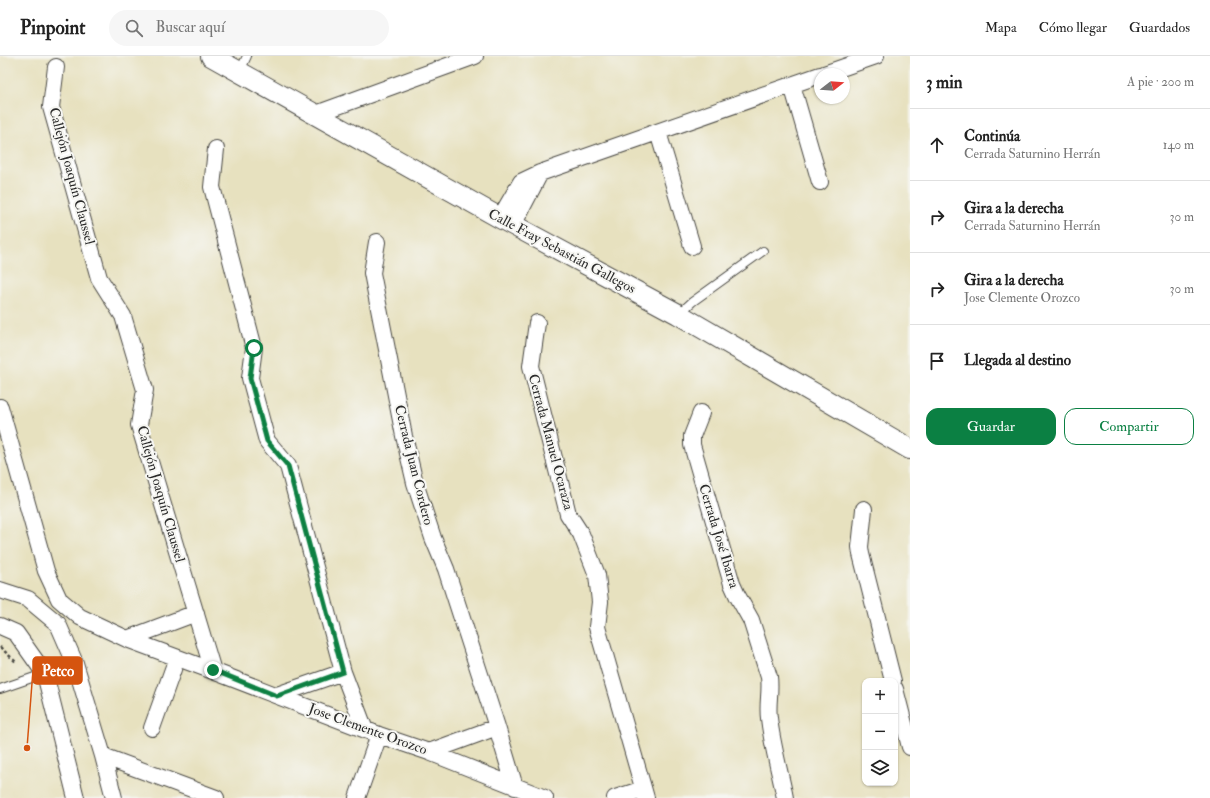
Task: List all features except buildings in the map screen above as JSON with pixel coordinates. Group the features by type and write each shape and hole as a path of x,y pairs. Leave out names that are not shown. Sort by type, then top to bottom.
{"street":[{"name":"Calle Fray Sebastián Gallegos","path":"211,56 244,64 316,114 506,221 678,314 910,449"},
{"path":"316,114 475,56"},
{"path":"841,68 876,56"},
{"name":"Callejón Joaquín Claussel","path":"56,67 51,107 99,278 123,316 145,390 139,425 213,670"},
{"path":"506,221 540,173 814,78"},
{"path":"792,85 820,182"},
{"path":"658,132 692,246"},
{"path":"216,149 212,187 254,348 250,378 267,441 288,466 343,672 372,732 357,798"},
{"name":"Cerrada Juan Cordero","path":"378,242 372,274 404,436 415,483 433,538 446,569 515,787"},
{"name":"Cerrada Manuel Ocaraza","path":"537,324 530,366 568,514 581,534 597,575 600,602 597,627 644,793 616,798"},
{"name":"Jose Clemente Orozco","path":"0,407 46,571 59,599 80,617 127,640 213,670 277,696 429,752 545,798"},
{"name":"Cerrada José Ibarra","path":"701,413 692,436 692,444 732,584 751,620 769,677 769,719 785,798"},
{"path":"864,509 860,554 892,678"},
{"path":"0,590 28,599 58,624 75,663 114,798"},
{"path":"127,640 196,613"},
{"path":"0,626 16,633 45,674 76,798"},
{"path":"152,728 177,658"},
{"path":"277,696 343,672"},
{"path":"898,701 910,747"},
{"path":"429,752 497,727"},
{"path":"103,756 216,798"}],"lane":[{"path":"678,314 692,302 763,251"},
{"path":"0,689 75,663"}],"path":[{"path":"0,647 18,664"}],"place":[{"name":"Petco","path":"27,748"}],"route":[{"path":"213,670 277,696 343,672 288,466 267,441 250,378 254,348"}]}
